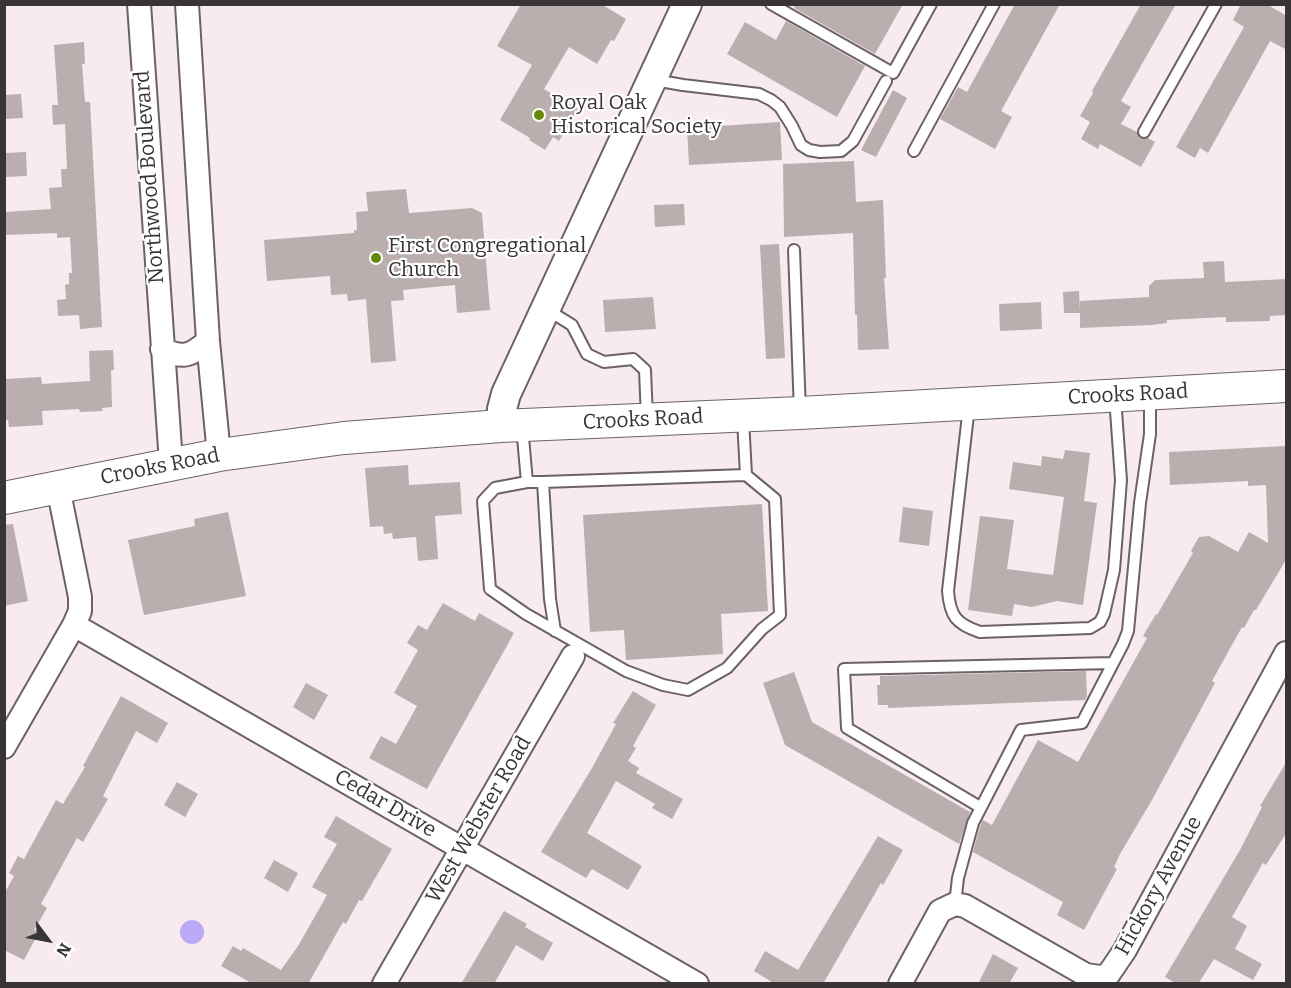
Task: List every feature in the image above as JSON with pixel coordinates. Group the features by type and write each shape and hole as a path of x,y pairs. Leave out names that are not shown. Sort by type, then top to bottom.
{"main road":[{"name":"Crooks Road","path":"4,498 219,454 344,438 512,426 743,416 1287,386"}],"street":[{"name":"Northwood Boulevard","path":"139,4 171,463"},
{"path":"187,4 208,341 219,454"},
{"path":"512,426 502,409 506,394 687,4"},
{"path":"162,349 174,355 195,353 208,341"},
{"path":"4,747 80,611 80,597 58,487"},
{"name":"Cedar Drive","path":"74,625 697,984"},
{"name":"Hickory Avenue","path":"955,904 965,906 1086,975 1100,977 1108,975 1125,950 1287,653"},
{"name":"West Webster Road","path":"384,984 573,656"},
{"path":"900,984 940,911 955,904"}],"lane":[{"path":"771,4 892,73 931,4"},
{"path":"914,151 994,4"},
{"path":"1144,132 1215,4"},
{"path":"652,79 683,86 759,94 780,107 801,145 809,150 820,152 841,151 853,141 886,81"},
{"path":"794,250 800,413"},
{"path":"545,309 572,325 587,354 604,362 633,359 645,370 647,419"},
{"path":"955,904 958,878 972,823 1021,730 1082,723 1128,632 1140,503 1150,434 1150,393"},
{"path":"970,403 948,591 949,604 954,616 963,627 980,632 1090,628 1101,622 1104,615 1114,570 1121,480 1114,395"},
{"path":"743,416 746,475"},
{"path":"512,426 527,482"},
{"path":"746,475 775,499 780,615 762,629 727,668 688,690 663,685 626,670 555,631 490,590 483,501 495,488 527,482 543,482 746,475"},
{"path":"543,482 550,599 555,631"},
{"path":"980,807 847,728 844,669 1113,663"}],"shaded area":[{"path":"192,920 200,924 204,932 200,940 192,944 184,940 180,932 184,924"}],"building":[{"path":"521,4 601,4 626,19 614,41 611,40 597,64 569,47 544,89 578,109 559,141 553,137 545,150 500,120 532,65 497,46"},
{"path":"796,4 903,4 875,54 794,8"},
{"path":"1015,4 1060,4 1001,111 1012,117 995,149 940,119 958,87 967,92"},
{"path":"1141,4 1176,4 1121,101 1131,107 1121,124 1137,132 1140,138 1148,138 1155,142 1141,167 1100,144 1098,149 1081,139 1090,122 1080,116"},
{"path":"1241,4 1266,4 1287,16 1287,50 1270,41 1208,153 1200,148 1195,158 1176,147 1244,27 1233,20"},
{"path":"786,21 865,66 837,117 727,54 745,22 776,40"},
{"path":"84,42 85,64 82,64 85,102 90,102 102,327 80,329 79,315 58,316 57,300 66,299 65,285 69,284 69,273 72,273 70,237 57,238 57,233 5,235 4,212 51,209 49,188 62,187 61,169 67,169 65,124 53,125 52,105 58,105 54,45"},
{"path":"893,90 907,98 876,157 861,150"},
{"path":"21,94 23,118 4,119 4,95"},
{"path":"780,122 782,160 689,165 687,128"},
{"path":"26,152 27,176 4,177 4,153"},
{"path":"854,161 856,202 883,200 886,278 884,278 889,349 858,350 853,233 784,237 783,164"},
{"name":"First Congregational Church","path":"406,189 409,213 472,208 482,213 490,310 457,313 455,285 403,290 404,300 391,301 396,361 371,363 366,299 348,301 347,294 331,295 330,276 267,281 264,240 354,233 354,230 357,230 356,212 368,211 366,192"},
{"path":"684,204 685,225 655,227 654,205"},
{"path":"779,244 785,358 766,359 760,245"},
{"path":"1224,261 1225,282 1287,279 1287,315 1270,316 1270,321 1226,322 1226,317 1167,320 1167,323 1152,325 1080,328 1080,313 1064,313 1063,292 1079,291 1080,311 1080,301 1149,297 1149,286 1155,280 1204,278 1203,262"},
{"path":"653,297 656,329 605,332 603,300"},
{"path":"1041,302 1042,329 1000,331 999,304"},
{"path":"113,350 112,407 102,408 103,411 80,412 79,409 42,411 43,425 9,427 8,420 4,420 4,379 41,377 42,384 90,381 89,351"},
{"path":"1287,446 1287,558 1256,610 1244,628 1242,627 1212,681 1215,683 1120,854 1114,867 1117,869 1084,930 1057,915 1063,902 973,852 980,826 983,820 992,825 1038,740 1078,762 1147,638 1143,636 1193,553 1191,551 1199,537 1209,536 1238,552 1249,532 1268,543 1266,485 1248,486 1248,481 1170,485 1169,452"},
{"path":"1065,450 1090,453 1084,501 1097,503 1083,605 1057,601 1032,607 1014,604 1012,616 968,610 980,516 1014,520 1007,569 1053,575 1064,497 1009,489 1013,462 1041,466 1042,456 1063,459"},
{"path":"408,465 409,485 460,482 462,514 435,516 438,559 418,561 416,537 393,539 392,533 384,534 383,526 370,527 365,468"},
{"path":"762,504 768,611 721,614 723,654 626,660 624,630 590,632 583,515"},
{"path":"903,507 933,511 929,546 899,542"},
{"path":"228,512 246,596 144,615 128,540 195,526 194,519"},
{"path":"13,524 28,601 4,606 4,525"},
{"path":"443,603 475,621 479,613 514,633 427,789 369,758 381,736 396,744 417,706 394,693 418,650 407,643 418,625 427,630"},
{"path":"1086,671 1087,696 1085,700 888,708 888,705 878,705 877,685 880,685 880,676"},
{"path":"794,672 812,722 970,812 959,844 785,745 763,683"},
{"path":"306,683 328,695 314,720 293,707"},
{"path":"633,691 656,705 633,746 636,748 628,761 639,768 636,773 683,799 672,819 652,808 655,804 616,781 587,833 642,866 628,890 592,869 586,878 541,852 592,768 616,724 613,723"},
{"path":"121,696 168,723 157,743 136,731 103,796 108,799 83,842 77,838 41,904 47,908 34,930 39,932 24,960 4,950 4,894 14,876 9,873 18,856 24,859 56,800 63,804 85,767 83,766"},
{"path":"1287,761 1287,832 1266,865 1263,863 1232,917 1247,926 1235,949 1262,964 1253,980 1214,959 1198,984 1177,984 1165,977 1240,850 1262,807 1260,806"},
{"path":"177,782 198,794 185,817 164,805"},
{"path":"336,816 392,849 362,901 359,900 346,924 343,922 308,984 253,984 221,966 233,946 241,951 243,948 281,970 298,946 327,895 312,887 337,844 324,837"},
{"path":"878,836 903,850 883,885 881,883 823,984 775,984 754,971 765,951 798,970"},
{"path":"274,860 298,873 288,892 264,878"},
{"path":"504,911 527,924 525,927 553,943 543,961 516,945 494,984 461,984"},
{"path":"993,954 1018,968 1009,984 978,984"}],"place":[{"name":"Royal Oak Historical Society","path":"539,115"},
{"name":"First Congregational Church","path":"376,258"}]}
